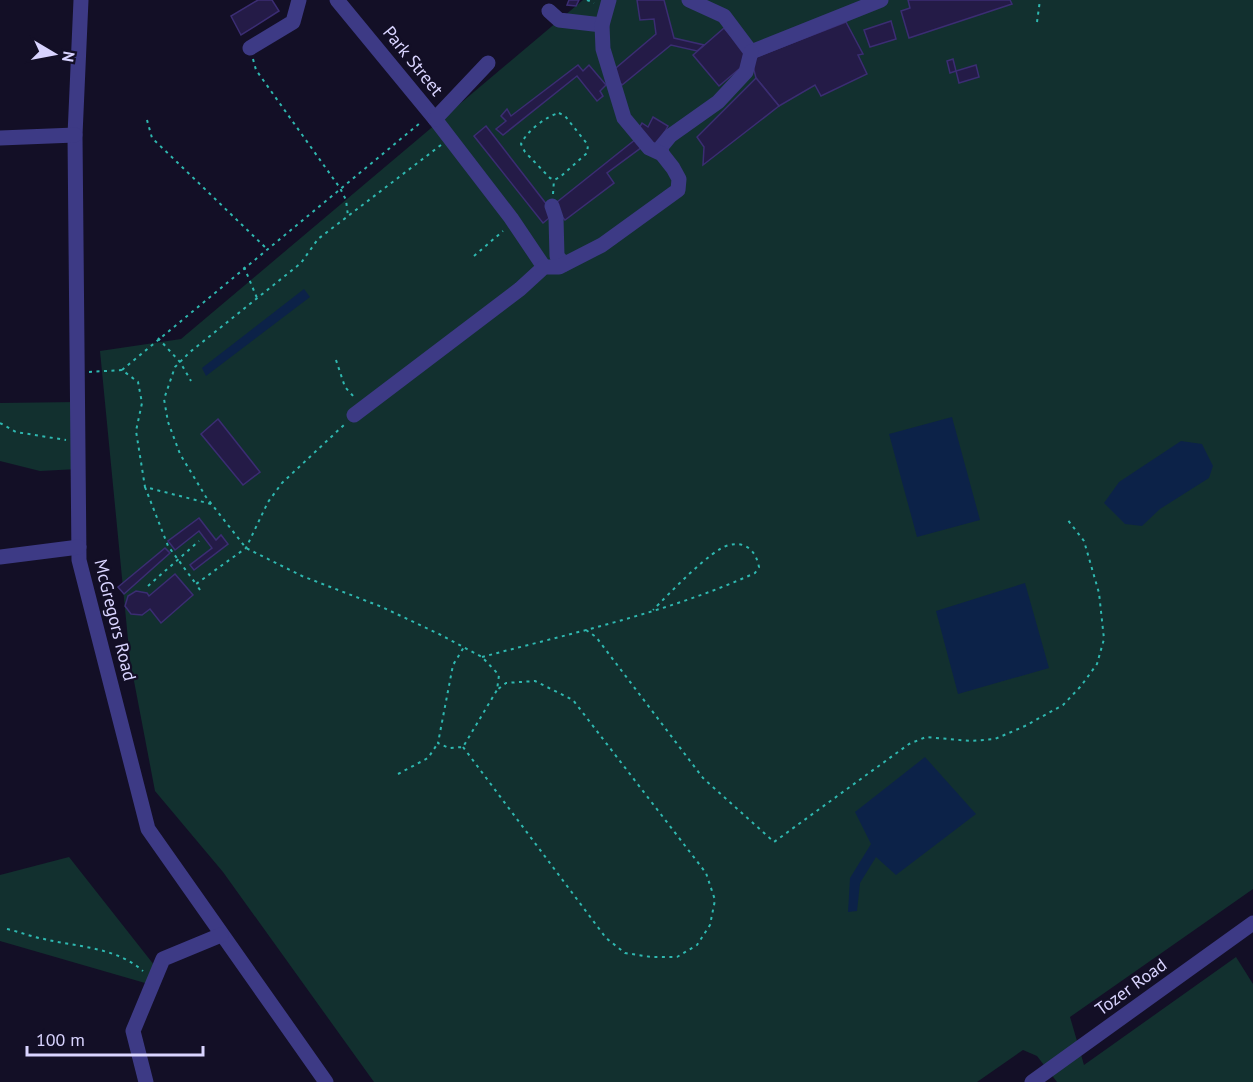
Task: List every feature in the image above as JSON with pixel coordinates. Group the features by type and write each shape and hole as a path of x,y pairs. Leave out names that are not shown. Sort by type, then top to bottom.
{"street":[{"name":"McGregors Road","path":"81,0 75,135 79,560 148,829 326,1082"},
{"path":"250,48 293,22 299,0"},
{"name":"Park Street","path":"337,0 433,116 511,218 544,267"},
{"path":"354,415 520,290 544,267 559,267 602,245 678,190 679,179 673,168 662,154 649,148 624,118 603,49 602,24 609,0"},
{"path":"689,0 724,16 751,51"},
{"path":"751,51 864,3 881,0"},
{"path":"549,11 559,20 602,24"},
{"path":"662,154 661,147 670,136 718,102 746,72 751,51"},
{"path":"433,116 488,63"},
{"path":"0,138 75,135"},
{"path":"552,206 556,218 557,256 564,264"},
{"path":"0,557 79,547"},
{"name":"Tozer Road","path":"1032,1082 1253,923"},
{"path":"146,1082 133,1031 163,959 221,935"}],"path":[{"path":"1037,22 1040,0"},
{"path":"250,48 256,70 339,188 346,200 348,216"},
{"path":"559,113 565,116 588,145 587,153 554,180 525,152 521,144 524,138 551,115 559,113"},
{"path":"122,370 339,188 433,116"},
{"path":"147,120 152,138 267,249"},
{"path":"450,138 318,239 301,263 180,362 175,367 164,399 168,422 180,454 211,504 246,549 302,576 382,607 482,657 499,675 497,690"},
{"path":"474,256 501,233 511,218"},
{"path":"244,267 258,298"},
{"path":"158,338 180,362 190,381"},
{"path":"195,584 246,549 268,502 282,483 354,415 354,398 345,387 336,360"},
{"path":"77,372 122,370 138,381 142,403 136,431 145,486 168,546 200,590"},
{"path":"0,423 16,432 78,442"},
{"path":"145,486 211,504"},
{"path":"586,630 596,637 703,778 774,842 909,744 926,737 971,741 995,739 1063,705 1081,686 1097,664 1104,639 1098,593 1084,541 1067,519"},
{"path":"148,586 199,541"},
{"path":"482,657 586,630 652,610 704,593 754,573 759,567 757,558 751,549 742,544 729,545 715,552 652,610"},
{"path":"398,774 428,758 438,743 453,665 464,647"},
{"path":"535,681 573,700 706,873 716,900 710,925 697,945 677,957 651,957 625,953 606,938 463,747 497,690 506,683 535,681"},
{"path":"438,743 449,748 463,747"},
{"path":"8,929 44,939 86,945 126,960 137,966 154,981"}],"green space":[{"path":"583,0 1253,0 1253,889 1070,1017 1084,1065 1236,957 1253,984 1253,1082 1057,1082 1037,1056 1023,1050 977,1082 374,1082 223,872 155,791 130,660 100,351 181,339"},
{"path":"78,402 78,469 40,471 0,461 0,403"},
{"path":"69,857 158,970 152,985 0,941 0,875"}],"water":[{"path":"304,289 310,297 206,376 202,368"},
{"path":"952,417 980,520 917,537 889,434"},
{"path":"1181,441 1202,444 1213,466 1209,478 1160,509 1142,526 1125,524 1104,503 1119,482"},
{"path":"1025,583 1049,668 958,694 936,611"},
{"path":"925,757 976,814 896,875 876,857 860,883 857,911 848,912 850,878 871,844 855,812"}],"building":[{"path":"258,0 272,0 279,11 241,35 231,16"},
{"path":"569,0 579,0 576,6 567,5"},
{"path":"637,0 664,0 674,38 704,45 697,51 671,45 622,85 610,73 656,34 654,19 640,20"},
{"path":"908,0 1010,0 1012,4 909,38 901,11 910,8"},
{"path":"891,21 896,39 870,47 864,30"},
{"path":"846,22 863,54 858,55 867,74 821,96 815,85 779,106 756,78 751,59"},
{"path":"724,28 751,59 719,86 693,55"},
{"path":"953,59 956,71 950,73 947,61"},
{"path":"578,65 583,71 589,65 606,85 600,91 603,96 597,101 577,76 503,135 496,129 506,121 501,116 507,109 511,116"},
{"path":"976,65 979,77 959,83 956,71"},
{"path":"756,78 779,106 703,165 704,147 697,137"},
{"path":"653,117 668,126 657,146 636,133 642,123 648,127"},
{"path":"486,126 554,214 543,223 474,136"},
{"path":"636,139 642,147 607,173 614,183 565,220 552,206"},
{"path":"218,419 260,472 243,485 201,434"},
{"path":"199,518 216,540 221,535 228,544 194,570 190,565 212,548 199,531 175,550 168,541"},
{"path":"165,548 170,553 124,594 118,587"},
{"path":"175,574 193,595 161,623 150,609 142,615 131,614 125,606 128,596 136,591 147,593 149,596"}]}
